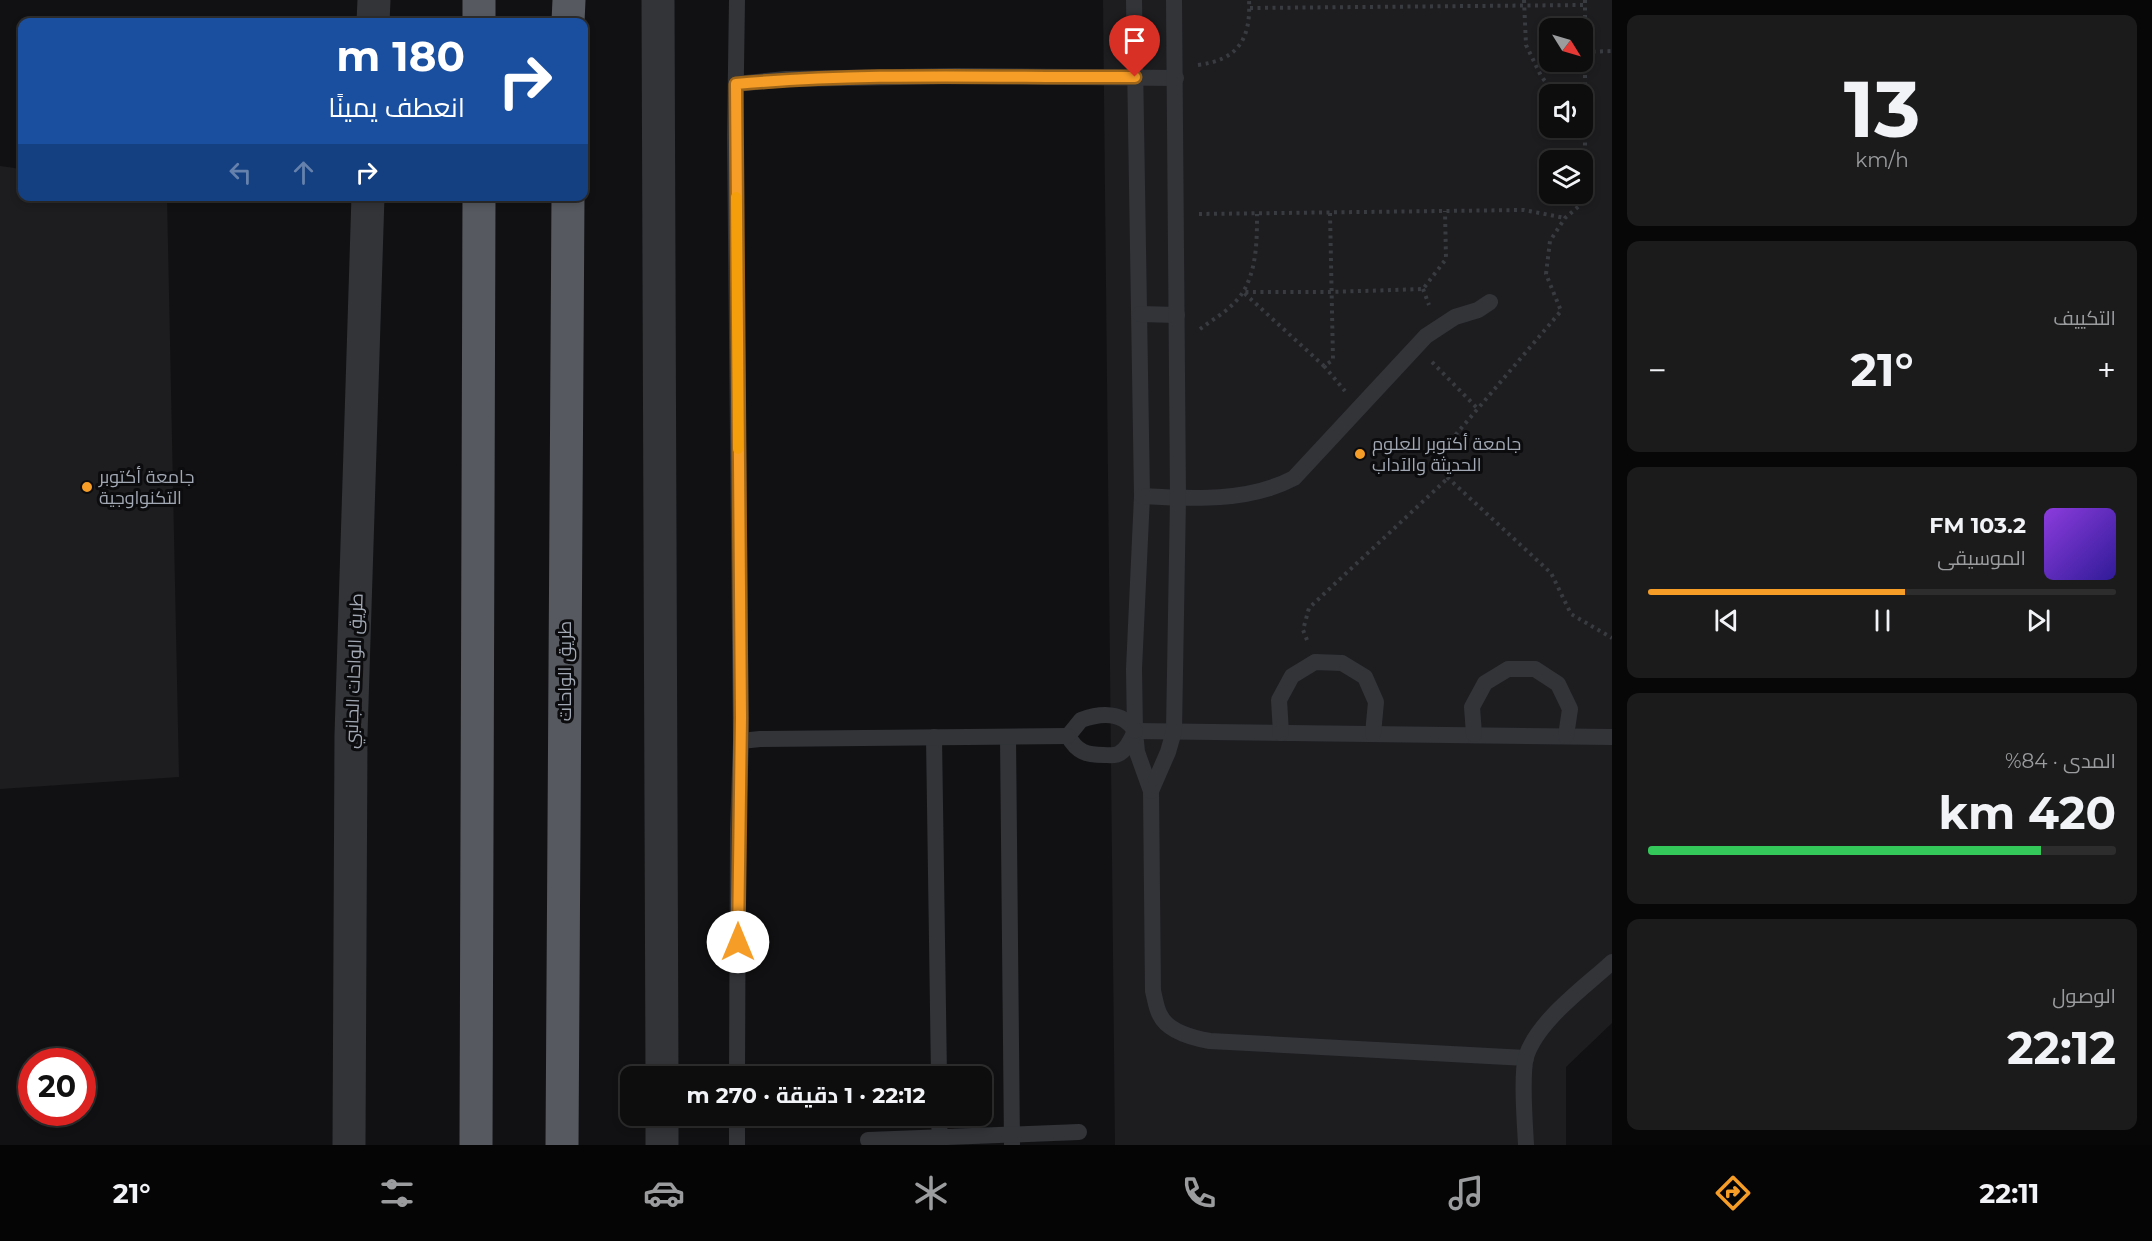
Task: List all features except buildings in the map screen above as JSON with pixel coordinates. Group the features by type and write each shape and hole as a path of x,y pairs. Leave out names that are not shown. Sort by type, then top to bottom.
{"highway":[{"path":"479,0 479,18"},
{"path":"568,18 569,0"},
{"path":"476,1145 479,201"},
{"name":"طريق الواحات","path":"562,1145 567,201"}],"street":[{"path":"373,18 374,0"},
{"path":"658,0 662,1066"},
{"name":"طريق الواحات الجانبي","path":"349,1145 351,735 368,201"},
{"path":"662,1126 662,1145"}],"lane":[{"path":"737,0 741,741 737,1066"},
{"path":"1134,0 1142,496 1134,669 1135,731 1137,752 1151,791 1154,991 1160,1016 1171,1027 1183,1034 1210,1041 1526,1058"},
{"path":"1151,791 1168,752 1174,731 1179,498 1174,0"},
{"path":"736,84 786,79 854,77 1135,77 1176,72"},
{"path":"1142,496 1179,498 1255,493 1275,488 1294,478 1426,336 1455,317 1478,310 1490,302"},
{"path":"1140,314 1178,315"},
{"path":"1281,733 1279,700 1292,676 1315,662 1342,663 1365,677 1376,702 1373,734"},
{"path":"1474,735 1472,707 1485,683 1508,669 1535,669 1558,684 1569,709 1566,736"},
{"path":"741,741 1068,736 1081,720 1111,715 1126,719 1135,731"},
{"path":"1135,731 1612,737"},
{"path":"1068,736 1073,745 1088,755 1111,755 1118,754 1124,749 1135,731"},
{"path":"934,737 939,1066"},
{"path":"1008,737 1012,1140"},
{"path":"1526,1145 1526,1058 1534,1040 1550,1020 1612,962"},
{"path":"737,1126 737,1145"},
{"path":"939,1126 940,1141"},
{"path":"868,1140 1012,1140 1079,1132"}],"path":[{"path":"1176,72 1217,62 1230,55 1242,40 1250,21 1249,0"},
{"path":"1524,0 1526,45 1548,84"},
{"path":"1250,8 1523,6 1585,3"},
{"path":"1593,52 1612,51"},
{"path":"1583,138 1585,201 1565,218 1550,241 1546,274 1561,311 1446,446 1439,461 1448,478 1551,573 1571,614 1612,638"},
{"path":"1177,214 1524,210 1565,218"},
{"path":"1243,292 1423,289 1446,259 1445,211"},
{"path":"1324,366 1333,360 1330,213"},
{"path":"1178,334 1198,331 1226,311 1243,292 1257,246 1257,214"},
{"path":"1243,292 1324,366 1359,408"},
{"path":"1417,346 1478,409"},
{"path":"1315,662 1303,630 1310,608 1448,478"}],"shaded area":[{"name":"جامعة أكتوبر للعلوم الحديثة والآداب","path":"1103,0 1612,0 1612,1023 1566,1067 1566,1145 1115,1145"},
{"name":"جامعة أكتوبر التكنواوجية","path":"0,166 18,168 18,201 167,201 179,777 0,789"}],"slow traffic":[{"path":"736,197 738,449"}],"place":[{"name":"جامعة أكتوبر للعلوم الحديثة والآداب","path":"1360,454"},
{"name":"جامعة أكتوبر التكنواوجية","path":"87,487"}],"route":[{"path":"738,942 741,718 736,84 786,79 854,77 1135,77"}]}
